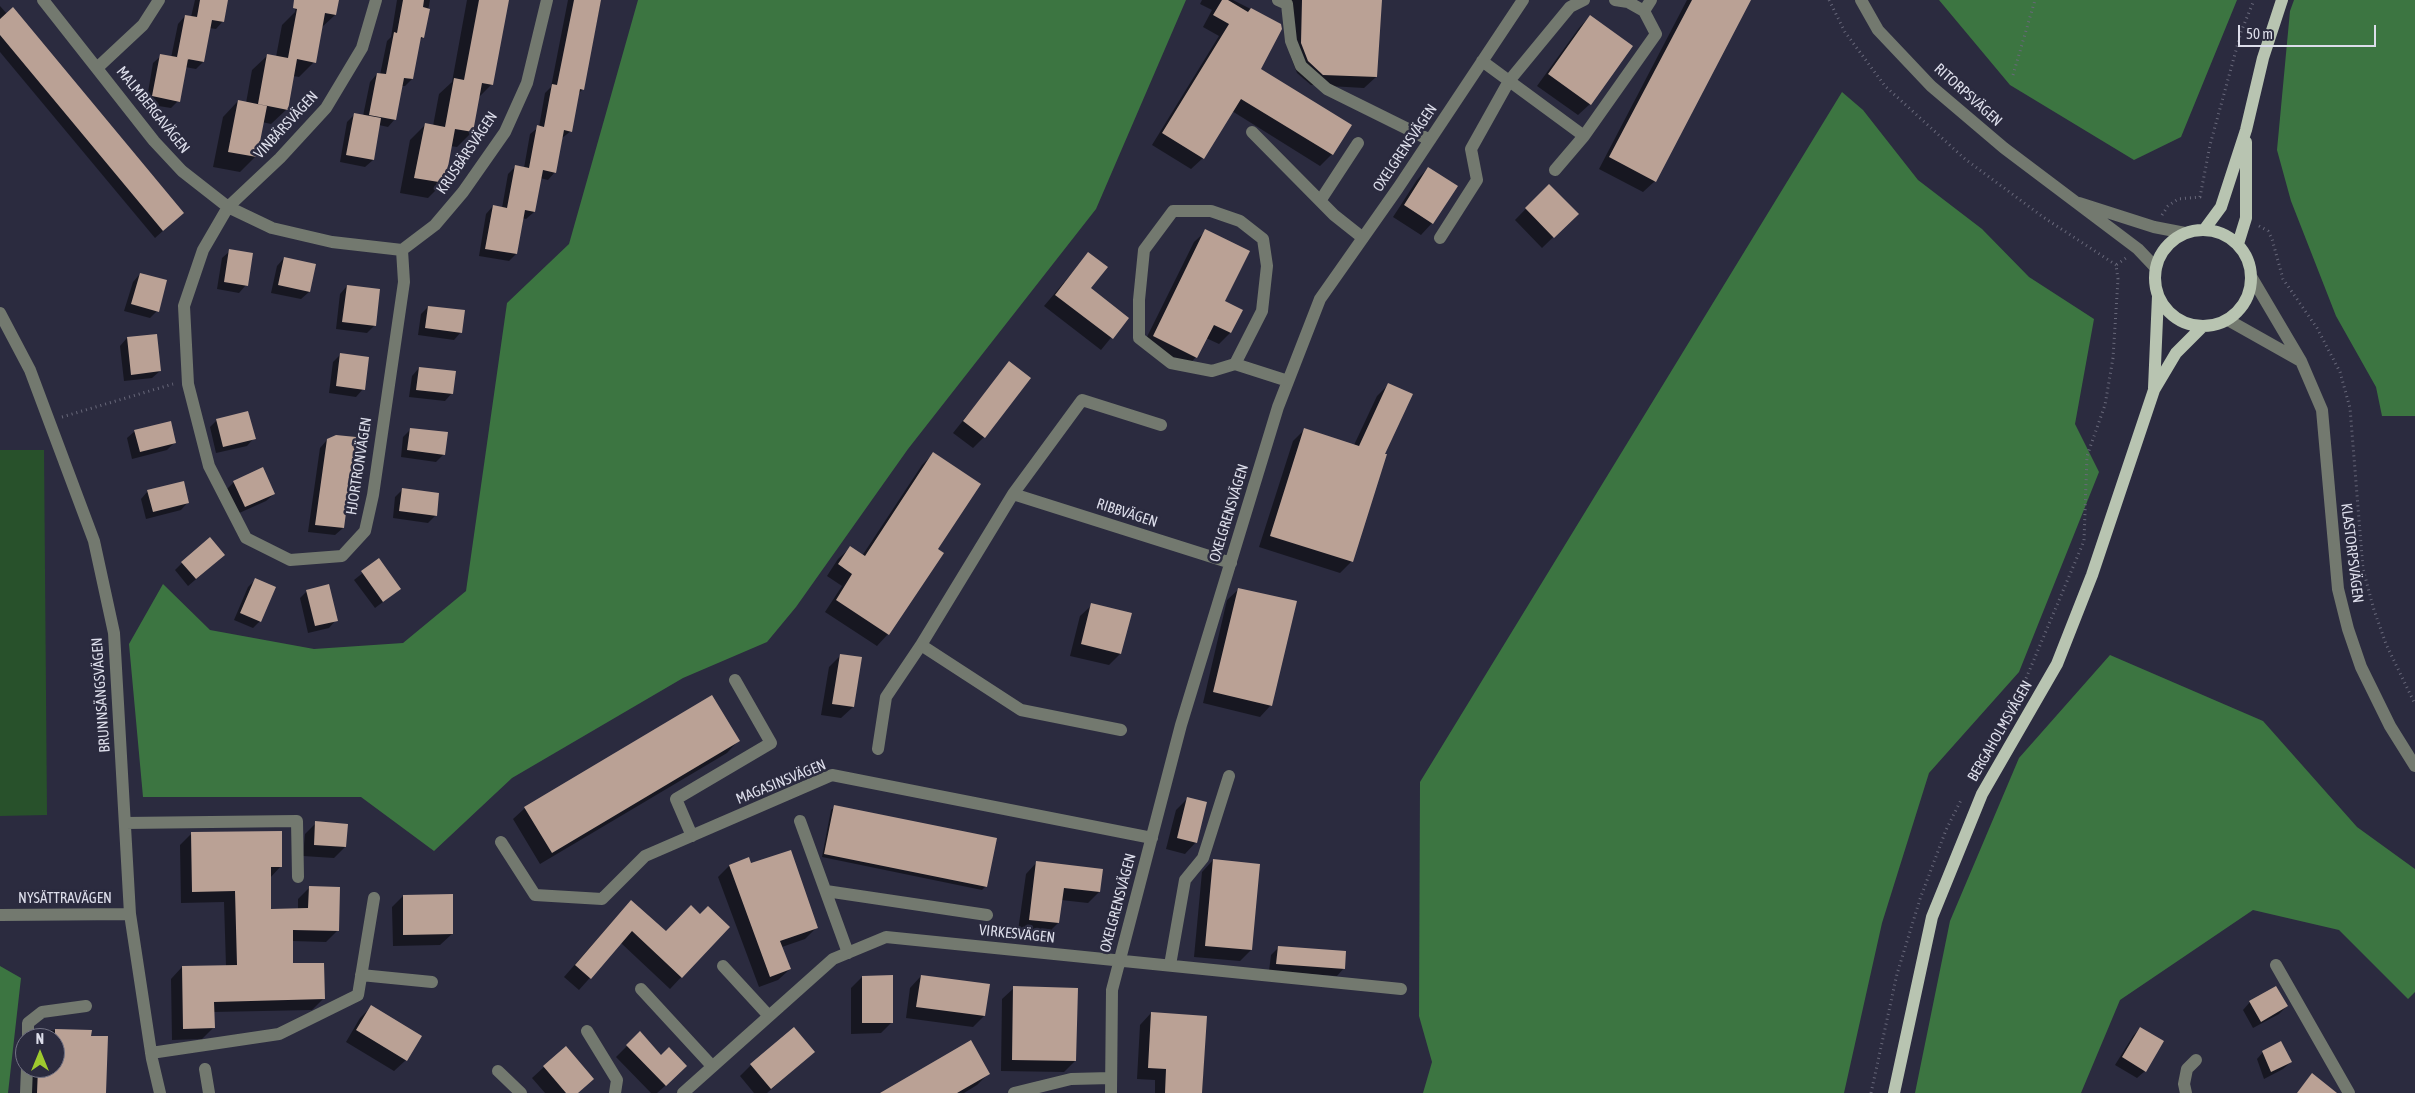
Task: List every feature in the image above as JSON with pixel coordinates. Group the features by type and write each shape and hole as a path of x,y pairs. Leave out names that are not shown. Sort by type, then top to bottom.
{"main road":[{"path":"2204,230 2221,207 2246,130 2262,58 2282,0"},
{"path":"2158,296 2163,305 2176,318 2184,323 2203,326 2212,326 2228,320 2244,305 2251,289 2252,278 2248,260 2238,244 2246,218 2246,130"},
{"name":"BERGAHOLMSVÄGEN","path":"2154,390 2158,296 2155,278 2156,268 2163,251 2169,243 2185,233 2204,230 2222,233 2238,244"},
{"name":"BERGAHOLMSVÄGEN","path":"1894,1093 1932,917 1982,794 2057,664 2092,574 2154,390 2176,353 2203,326"}],"street":[{"name":"MALMBERGAVÄGEN","path":"43,0 154,141 182,171 228,207 281,230 332,242 402,250"},
{"path":"97,68 143,25 159,0"},
{"name":"VINBÄRSVÄGEN","path":"228,207 280,158 326,108 362,48 376,0"},
{"name":"KRUSBÄRSVÄGEN","path":"402,250 435,225 452,205 505,132 527,83 547,0"},
{"path":"1278,0 1287,4 1291,41 1301,66 1327,89 1430,140"},
{"name":"OXELGRENSVÄGEN","path":"1112,1093 1112,990 1181,725 1278,407 1320,298 1430,140 1523,0"},
{"path":"1440,238 1477,180 1471,149 1509,81 1570,7 1584,0"},
{"path":"1555,170 1584,136 1656,34 1648,6 1615,0"},
{"name":"RITORPSVÄGEN","path":"1861,0 1878,30 1931,86 2004,148 2069,199 2138,249 2156,268"},
{"path":"1482,61 1584,136"},
{"path":"1252,132 1320,200 1363,238"},
{"path":"1320,200 1358,143"},
{"name":"RITORPSVÄGEN","path":"2069,199 2154,227 2185,233"},
{"name":"HJORTRONVÄGEN","path":"228,207 203,250 184,306 188,380 209,466 246,538 290,560 342,556 365,531 373,496 404,282 402,250"},
{"path":"1235,364 1262,311 1268,266 1263,240 1240,221 1211,211 1173,211 1144,250 1138,300 1139,338 1171,363 1212,372 1235,364 1288,381"},
{"name":"KLASTORPSVÄGEN","path":"2252,278 2301,361 2322,410 2338,589 2348,629 2361,667 2390,726 2415,766"},
{"name":"BRUNNSÄNGSVÄGEN","path":"0,313 30,370 94,540 114,633 130,914 151,1053 160,1093"},
{"path":"2228,320 2301,361"},
{"path":"878,749 886,697 921,645 1013,494 1082,400 1161,425"},
{"name":"RIBBVÄGEN","path":"1013,494 1231,563"},
{"path":"921,645 1021,710 1121,730"},
{"path":"692,836 676,799 771,743 735,680"},
{"name":"MAGASINSVÄGEN","path":"501,842 535,896 602,899 645,856 832,775 1152,838"},
{"path":"1170,965 1185,880 1203,858 1229,776"},
{"path":"125,823 297,821 298,877"},
{"path":"800,821 848,953"},
{"path":"826,891 987,915"},
{"path":"151,1053 279,1034 358,995 374,898"},
{"name":"NYSÄTTRAVÄGEN","path":"0,915 130,914"},
{"name":"VIRKESVÄGEN","path":"683,1093 833,960 886,937 1401,989"},
{"path":"2276,965 2349,1093"},
{"path":"724,966 768,1016"},
{"path":"361,975 432,982"},
{"path":"641,990 712,1066"},
{"path":"28,1028 28,1024 42,1012 86,1006"},
{"path":"586,1031 617,1080 615,1093"},
{"path":"2186,1093 2187,1069 2196,1060"},
{"path":"205,1069 209,1093"},
{"path":"498,1071 521,1093"},
{"path":"26,1093 27,1078"},
{"path":"1014,1093 1070,1079 1111,1078"}],"path":[{"path":"1829,0 1845,32 1885,86 1965,159 2044,217 2116,265 2118,279 2113,358 2105,405 2087,456 2084,541 2022,688 1975,772"},
{"path":"2014,75 2035,0"},
{"path":"2154,227 2168,206 2178,199 2200,197 2210,145 2240,32 2254,0"},
{"path":"2116,265 2138,249"},
{"path":"49,420 188,380"},
{"path":"1871,1093 1897,974 1920,898 1946,830 1963,797"}],"green space":[{"path":"638,0 1186,0 1096,209 908,449 796,607 767,642 683,678 512,778 434,851 361,797 143,797 129,644 163,584 210,630 314,649 403,643 466,591 507,303 569,244"},
{"path":"1939,0 2237,0 2181,137 2134,160 2010,85"},
{"path":"2294,0 2415,0 2415,416 2382,416 2376,387 2336,316 2291,201 2277,150 2290,11"},
{"path":"1842,92 1863,110 1918,180 1982,229 2029,277 2094,319 2075,424 2099,472 2019,672 1929,773 1882,923 1844,1093 1423,1093 1432,1062 1419,1016 1420,782"},
{"path":"0,450 44,450 47,815 0,816"},
{"path":"2110,655 2263,721 2357,827 2415,869 2415,992 2408,999 2339,930 2253,910 2120,1000 2081,1093 1915,1093 1950,921 2019,758"},
{"path":"0,966 21,978 8,1093 0,1093"}],"building":[{"path":"200,0 228,0 224,22 212,20 204,62 177,57 185,15 197,17"},
{"path":"294,0 339,0 336,15 325,13 316,63 297,59 288,110 258,104 267,54 288,58 297,9 293,8"},
{"path":"403,0 424,0 423,7 430,9 424,38 421,37 413,79 404,78 396,120 369,115 377,73 386,74 394,32 397,33"},
{"path":"479,0 509,0 493,85 482,83 473,132 455,129 445,183 414,178 425,123 445,127 454,78 464,80"},
{"path":"574,0 601,0 584,90 580,89 572,132 564,130 556,173 543,170 535,212 525,210 517,254 485,249 493,205 507,208 515,165 529,168 537,125 544,127 552,84 557,85"},
{"path":"1222,0 1228,0 1248,12 1251,8 1281,24 1282,29 1261,69 1352,125 1333,155 1241,99 1204,159 1162,133 1229,24 1213,15"},
{"path":"1302,0 1382,0 1377,77 1323,75 1308,61 1301,43"},
{"path":"1692,0 1751,0 1656,182 1609,157"},
{"path":"13,7 184,213 163,231 0,35 0,19"},
{"path":"1590,15 1633,46 1591,105 1548,74"},
{"path":"160,54 188,59 180,102 152,96"},
{"path":"238,100 267,106 257,157 228,152"},
{"path":"354,113 381,118 374,160 346,155"},
{"path":"1428,167 1458,186 1433,224 1404,205"},
{"path":"1549,184 1579,214 1554,238 1525,208"},
{"path":"1205,229 1250,251 1225,301 1243,310 1231,333 1214,325 1197,358 1153,336"},
{"path":"229,249 253,253 248,286 224,282"},
{"path":"1088,252 1108,267 1091,288 1129,318 1113,339 1055,295"},
{"path":"284,257 316,264 310,292 278,285"},
{"path":"140,273 167,280 159,312 131,304"},
{"path":"347,285 380,289 376,326 342,322"},
{"path":"428,306 465,310 462,333 425,328"},
{"path":"157,334 161,371 131,375 127,337"},
{"path":"340,353 369,357 365,390 336,386"},
{"path":"1009,361 1031,378 985,438 963,421"},
{"path":"419,367 456,371 453,394 416,390"},
{"path":"1388,383 1413,394 1385,454 1387,454 1353,562 1270,536 1304,428 1359,446"},
{"path":"248,411 256,439 223,447 216,419"},
{"path":"171,421 176,443 140,452 134,430"},
{"path":"410,428 448,432 445,455 407,450"},
{"path":"336,435 356,437 344,528 315,525 327,439"},
{"path":"933,452 981,484 938,549 944,553 889,635 836,600 852,574 838,564 850,546 865,556"},
{"path":"263,467 275,494 245,507 233,481"},
{"path":"184,481 189,503 153,512 147,490"},
{"path":"402,488 439,493 437,516 399,511"},
{"path":"210,537 225,555 196,579 181,562"},
{"path":"379,558 401,589 383,602 361,571"},
{"path":"255,578 276,587 261,622 240,613"},
{"path":"329,584 338,621 315,626 306,590"},
{"path":"1238,588 1297,601 1272,706 1213,692"},
{"path":"1091,603 1132,613 1121,654 1081,644"},
{"path":"840,654 862,657 854,707 832,704"},
{"path":"712,695 740,741 552,853 524,807"},
{"path":"1187,797 1207,802 1197,843 1177,838"},
{"path":"834,805 997,838 987,887 824,854"},
{"path":"315,821 348,824 346,847 314,845"},
{"path":"282,831 282,867 271,867 271,909 308,908 309,886 340,887 339,931 293,930 293,963 324,963 325,999 214,1002 215,1028 183,1029 182,966 237,965 235,891 192,892 191,832"},
{"path":"791,850 818,928 780,941 791,969 770,977 729,865 749,857 751,863"},
{"path":"1213,859 1260,864 1252,950 1205,946"},
{"path":"1036,861 1103,869 1100,892 1064,888 1059,923 1029,920"},
{"path":"453,894 453,934 403,935 403,895"},
{"path":"631,900 666,931 691,905 700,914 708,906 730,927 682,978 632,931 591,979 575,965"},
{"path":"1278,946 1346,951 1345,969 1276,964"},
{"path":"893,975 893,1023 862,1023 862,976"},
{"path":"921,975 990,984 985,1016 916,1007"},
{"path":"1013,986 1078,988 1076,1061 1012,1060"},
{"path":"2276,986 2288,1006 2261,1022 2249,1001"},
{"path":"371,1005 422,1036 407,1061 356,1030"},
{"path":"1151,1012 1207,1016 1202,1093 1165,1093 1166,1069 1148,1068"},
{"path":"794,1027 815,1052 771,1089 750,1064"},
{"path":"2140,1027 2164,1041 2146,1072 2122,1057"},
{"path":"65,1029 92,1030 91,1036 108,1036 106,1093 37,1093 38,1078 65,1078"},
{"path":"640,1031 661,1055 669,1047 687,1066 666,1086 626,1045"},
{"path":"971,1040 990,1074 957,1093 880,1093"},
{"path":"2281,1041 2292,1062 2271,1072 2262,1051"},
{"path":"566,1046 594,1079 578,1093 566,1093 543,1066"},
{"path":"2312,1073 2337,1093 2297,1093"}]}
